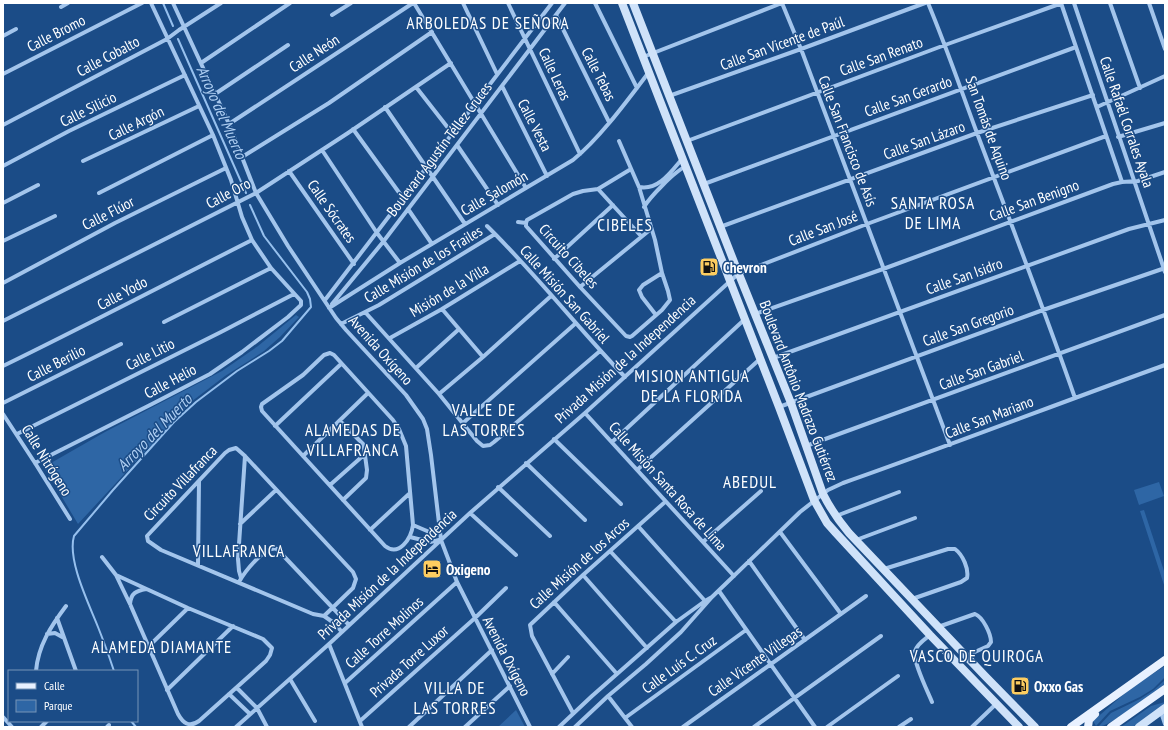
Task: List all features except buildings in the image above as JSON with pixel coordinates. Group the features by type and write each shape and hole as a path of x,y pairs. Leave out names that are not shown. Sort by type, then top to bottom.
{"main road":[{"path":"1071,727 1165,660"},
{"path":"1088,727 1089,720 1129,685"},
{"path":"1111,727 1164,691"}],"street":[{"path":"60,7 68,3"},
{"name":"Calle Bromo","path":"3,74 142,3"},
{"path":"151,3 213,135 252,240 271,268 294,294"},
{"name":"Avenida Oxígeno","path":"173,3 229,124 256,193 288,246 341,324 406,395 423,419 427,429 431,455 441,540 457,582 530,727"},
{"name":"Calle Cobalto","path":"3,125 167,39 221,3"},
{"path":"201,63 290,3"},
{"path":"332,15 351,3"},
{"path":"413,3 526,188"},
{"name":"Calle Neón","path":"229,124 413,3"},
{"path":"462,3 497,74"},
{"name":"Calle Leras","path":"508,3 580,154"},
{"name":"Boulevard Agustín Téllez Cruces","path":"325,300 552,3"},
{"name":"Boulevard Agustín Téllez Cruces","path":"330,308 384,242 565,3"},
{"path":"595,3 637,88"},
{"name":"Boulevard Antônio Madrazo Gutiérrez","path":"622,3 779,406 814,500 827,523 835,532 930,635 1019,727"},
{"name":"Boulevard Antônio Madrazo Gutiérrez","path":"633,3 738,274 791,403 823,494 836,517 856,540 1035,727"},
{"path":"643,57 782,3"},
{"name":"Calle San Francisco de Asís","path":"782,3 801,49 932,401 950,445"},
{"name":"Calle San Vicente de Paúl","path":"669,96 925,3"},
{"name":"San Tomás de Aquino","path":"928,3 1028,265 1075,398"},
{"name":"Calle San Renato","path":"687,142 817,92 1061,3"},
{"name":"Calle Rafaél Corrales Ayala","path":"1061,3 1122,182"},
{"name":"Calle Rafaél Corrales Ayala","path":"1074,3 1118,137 1165,269"},
{"path":"1110,3 1140,88"},
{"path":"1149,3 1165,49"},
{"name":"Calle Tebas","path":"556,15 609,122"},
{"path":"3,36 16,29"},
{"path":"242,157 329,102 432,32"},
{"path":"215,94 288,46"},
{"name":"Calle San Gerardo","path":"703,184 1076,47"},
{"name":"Calle Oro","path":"3,321 256,193 290,172 451,63"},
{"name":"Calle Salomón","path":"330,308 400,263 573,160 609,122 649,72"},
{"name":"Calle Silicio","path":"3,166 69,131 185,75"},
{"path":"1097,107 1165,76"},
{"name":"Calle Vesta","path":"502,86 547,176"},
{"path":"416,87 452,133"},
{"name":"Calle San Lázaro","path":"720,227 977,133 1093,95"},
{"name":"Calle Argón","path":"83,161 199,106"},
{"path":"385,108 465,224"},
{"path":"1118,137 1165,123"},
{"path":"353,129 403,198"},
{"path":"99,192 213,135"},
{"name":"Calle San José","path":"730,281 738,274 867,224 1106,136"},
{"name":"Circuito Cibeles","path":"619,141 639,187 655,240 662,273 670,300 656,316 630,337 626,336 554,259 526,226 526,223 527,220 573,194 598,189 631,169"},
{"path":"457,145 498,205"},
{"path":"322,150 377,233 400,263"},
{"path":"639,187 649,188 684,163"},
{"path":"644,207 649,199 677,172 684,163"},
{"name":"Calle Flúor","path":"3,283 108,226 226,168"},
{"name":"Calle Sócrates","path":"290,172 354,264"},
{"name":"Calle San Benigno","path":"755,314 883,269 1010,221 1122,182 1134,181 1165,172"},
{"path":"3,203 38,185"},
{"path":"598,189 641,236"},
{"path":"554,259 612,206"},
{"path":"408,209 432,244"},
{"path":"3,241 55,216"},
{"name":"Calle San Isidro","path":"773,358 1137,226 1149,225 1165,220"},
{"path":"518,222 526,223"},
{"name":"Calle Misión San Gabriel","path":"487,226 624,377"},
{"path":"580,287 651,228"},
{"name":"Calle Misión de los Frailes","path":"341,324 365,312 495,234"},
{"name":"Calle Yodo","path":"3,366 105,316 252,240"},
{"name":"Misión de la Villa","path":"390,338 442,309 520,261"},
{"path":"164,322 271,268"},
{"name":"Calle San Gregorio","path":"779,406 791,403 1043,310 1165,269"},
{"path":"656,316 642,297 639,290 643,285 662,273"},
{"name":"Privada Misión de la Independencia","path":"236,727 329,644 470,513 585,413 730,281"},
{"name":"Calle Helio","path":"36,463 210,374 237,356 299,308 302,303 294,294"},
{"name":"Calle Litio","path":"17,434 294,294"},
{"path":"439,394 551,296"},
{"path":"442,309 458,330 483,357"},
{"path":"365,312 439,394 480,444 484,446 490,445 600,351"},
{"name":"Calle San Gabriel","path":"806,446 1165,315"},
{"path":"612,442 745,319"},
{"path":"463,423 576,323"},
{"path":"416,368 458,330"},
{"name":"Calle Berilio","path":"3,403 121,344"},
{"path":"331,354 368,393 393,420 404,438 406,446 413,525 410,537 403,545 393,550 389,549 370,530 260,407 262,404 303,375 324,355 331,354"},
{"path":"637,470 760,359"},
{"path":"276,426 341,364"},
{"name":"Calle San Mariano","path":"706,602 814,500 843,483 1165,365"},
{"path":"303,456 368,393"},
{"name":"Calle Misión Santa Rosa de Lima","path":"585,413 734,576"},
{"name":"Calle Nitrógeno","path":"3,414 36,463 70,519"},
{"path":"340,421 362,444 368,470 366,478 343,500"},
{"name":"Privada Misión de la Independencia","path":"554,439 621,504"},
{"name":"Circuito Villafranca","path":"324,616 353,588 356,583 355,575 236,448 229,450 199,480 152,529 146,539 155,547 198,565 240,580 313,614 324,616 334,623 342,632"},
{"path":"330,486 365,454"},
{"path":"240,580 238,565 245,456"},
{"path":"526,464 585,520"},
{"path":"198,565 199,480"},
{"path":"498,488 550,536"},
{"path":"240,524 276,490"},
{"path":"703,542 760,491"},
{"path":"836,517 899,492"},
{"path":"370,530 410,493"},
{"name":"Calle Misión de los Arcos","path":"573,713 532,636 530,626 535,619 665,502"},
{"path":"470,513 516,555"},
{"path":"856,540 915,518"},
{"path":"413,525 427,531 440,532"},
{"path":"638,526 706,602"},
{"path":"780,532 841,614"},
{"path":"410,537 430,542 441,540"},
{"path":"240,580 266,551 274,548 277,549 349,625"},
{"path":"884,569 948,549 956,548 966,568 967,578 961,582 912,599"},
{"path":"610,551 676,622"},
{"path":"102,557 116,575 180,718 188,724 192,725 204,717 266,661 270,655 272,648 263,639 188,608 116,575"},
{"path":"749,561 805,640"},
{"path":"583,575 647,648"},
{"name":"Calle Torre Molinos","path":"345,683 457,582"},
{"name":"Privada Torre Luxor","path":"360,721 475,618 506,588"},
{"path":"130,604 134,593 147,589"},
{"path":"719,591 769,664 815,727"},
{"name":"Calle Vicente Villegas","path":"683,727 866,596"},
{"path":"554,602 617,674"},
{"path":"559,727 676,622 706,602"},
{"path":"575,727 681,632 706,602"},
{"path":"36,670 46,634 66,606"},
{"path":"149,646 188,608"},
{"path":"938,627 975,614 980,617 991,642 988,646 966,656"},
{"path":"57,618 76,670"},
{"path":"167,690 233,626"},
{"name":"Calle Luís C. Cruz","path":"625,718 746,630"},
{"path":"46,634 56,633 64,638"},
{"path":"930,635 918,646 914,653 932,702"},
{"path":"754,727 881,636"},
{"path":"329,644 362,727"},
{"path":"409,727 492,650"},
{"path":"552,674 568,657"},
{"path":"827,727 898,676"},
{"path":"290,679 315,721"},
{"path":"465,727 510,686"},
{"path":"237,688 257,708 267,727"},
{"path":"229,694 250,714"},
{"path":"608,696 632,727"},
{"path":"972,727 996,704"},
{"path":"1139,727 1163,710 1165,724"},
{"path":"3,717 12,727"},
{"path":"899,727 911,719"}],"green space":[{"path":"296,315 299,317 264,351 225,376 191,402 78,524 44,467 105,432 222,371 258,346"},
{"path":"1159,482 1164,496 1139,505 1134,490"},
{"path":"1144,510 1165,574 1165,588 1140,511"},
{"path":"1165,666 1165,677 1153,689 1140,697 1110,711 1096,726 1093,721 1132,687"},
{"path":"1165,680 1165,684 1132,708 1112,721 1098,727 1111,713 1140,699 1154,690"},
{"path":"1165,702 1165,704 1133,727 1121,727 1151,706"},
{"path":"516,710 525,727 498,727"}],"waterway":[{"name":"Arroyo del Muerto","path":"163,3 173,26"},
{"name":"Arroyo del Muerto","path":"178,39 246,193"},
{"name":"Arroyo del Muerto","path":"114,670 76,569 73,546 74,536 174,422 196,402 237,371 282,341 311,307 307,292 264,236 250,205"},
{"name":"Arroyo del Muerto","path":"132,722 136,727"}],"place":[{"name":"Chevron","path":"709,267"},
{"name":"Oxigeno","path":"432,569"},
{"name":"Oxxo Gas","path":"1020,686"}],"district":[{"name":"ARBOLEDAS DE SEÑORA","path":"488,23"},
{"name":"SANTA ROSA DE LIMA","path":"933,213"},
{"name":"CIBELES","path":"625,225"},
{"name":"MISION ANTIGUA DE LA FLORIDA","path":"692,386"},
{"name":"VALLE DE LAS TORRES","path":"484,420"},
{"name":"ALAMEDAS DE VILLAFRANCA","path":"353,440"},
{"name":"ABEDUL","path":"750,482"},
{"name":"VILLAFRANCA","path":"239,551"},
{"name":"ALAMEDA DIAMANTE","path":"162,647"},
{"name":"VASCO DE QUIROGA","path":"977,656"},
{"name":"VILLA DE LAS TORRES","path":"455,698"}]}
